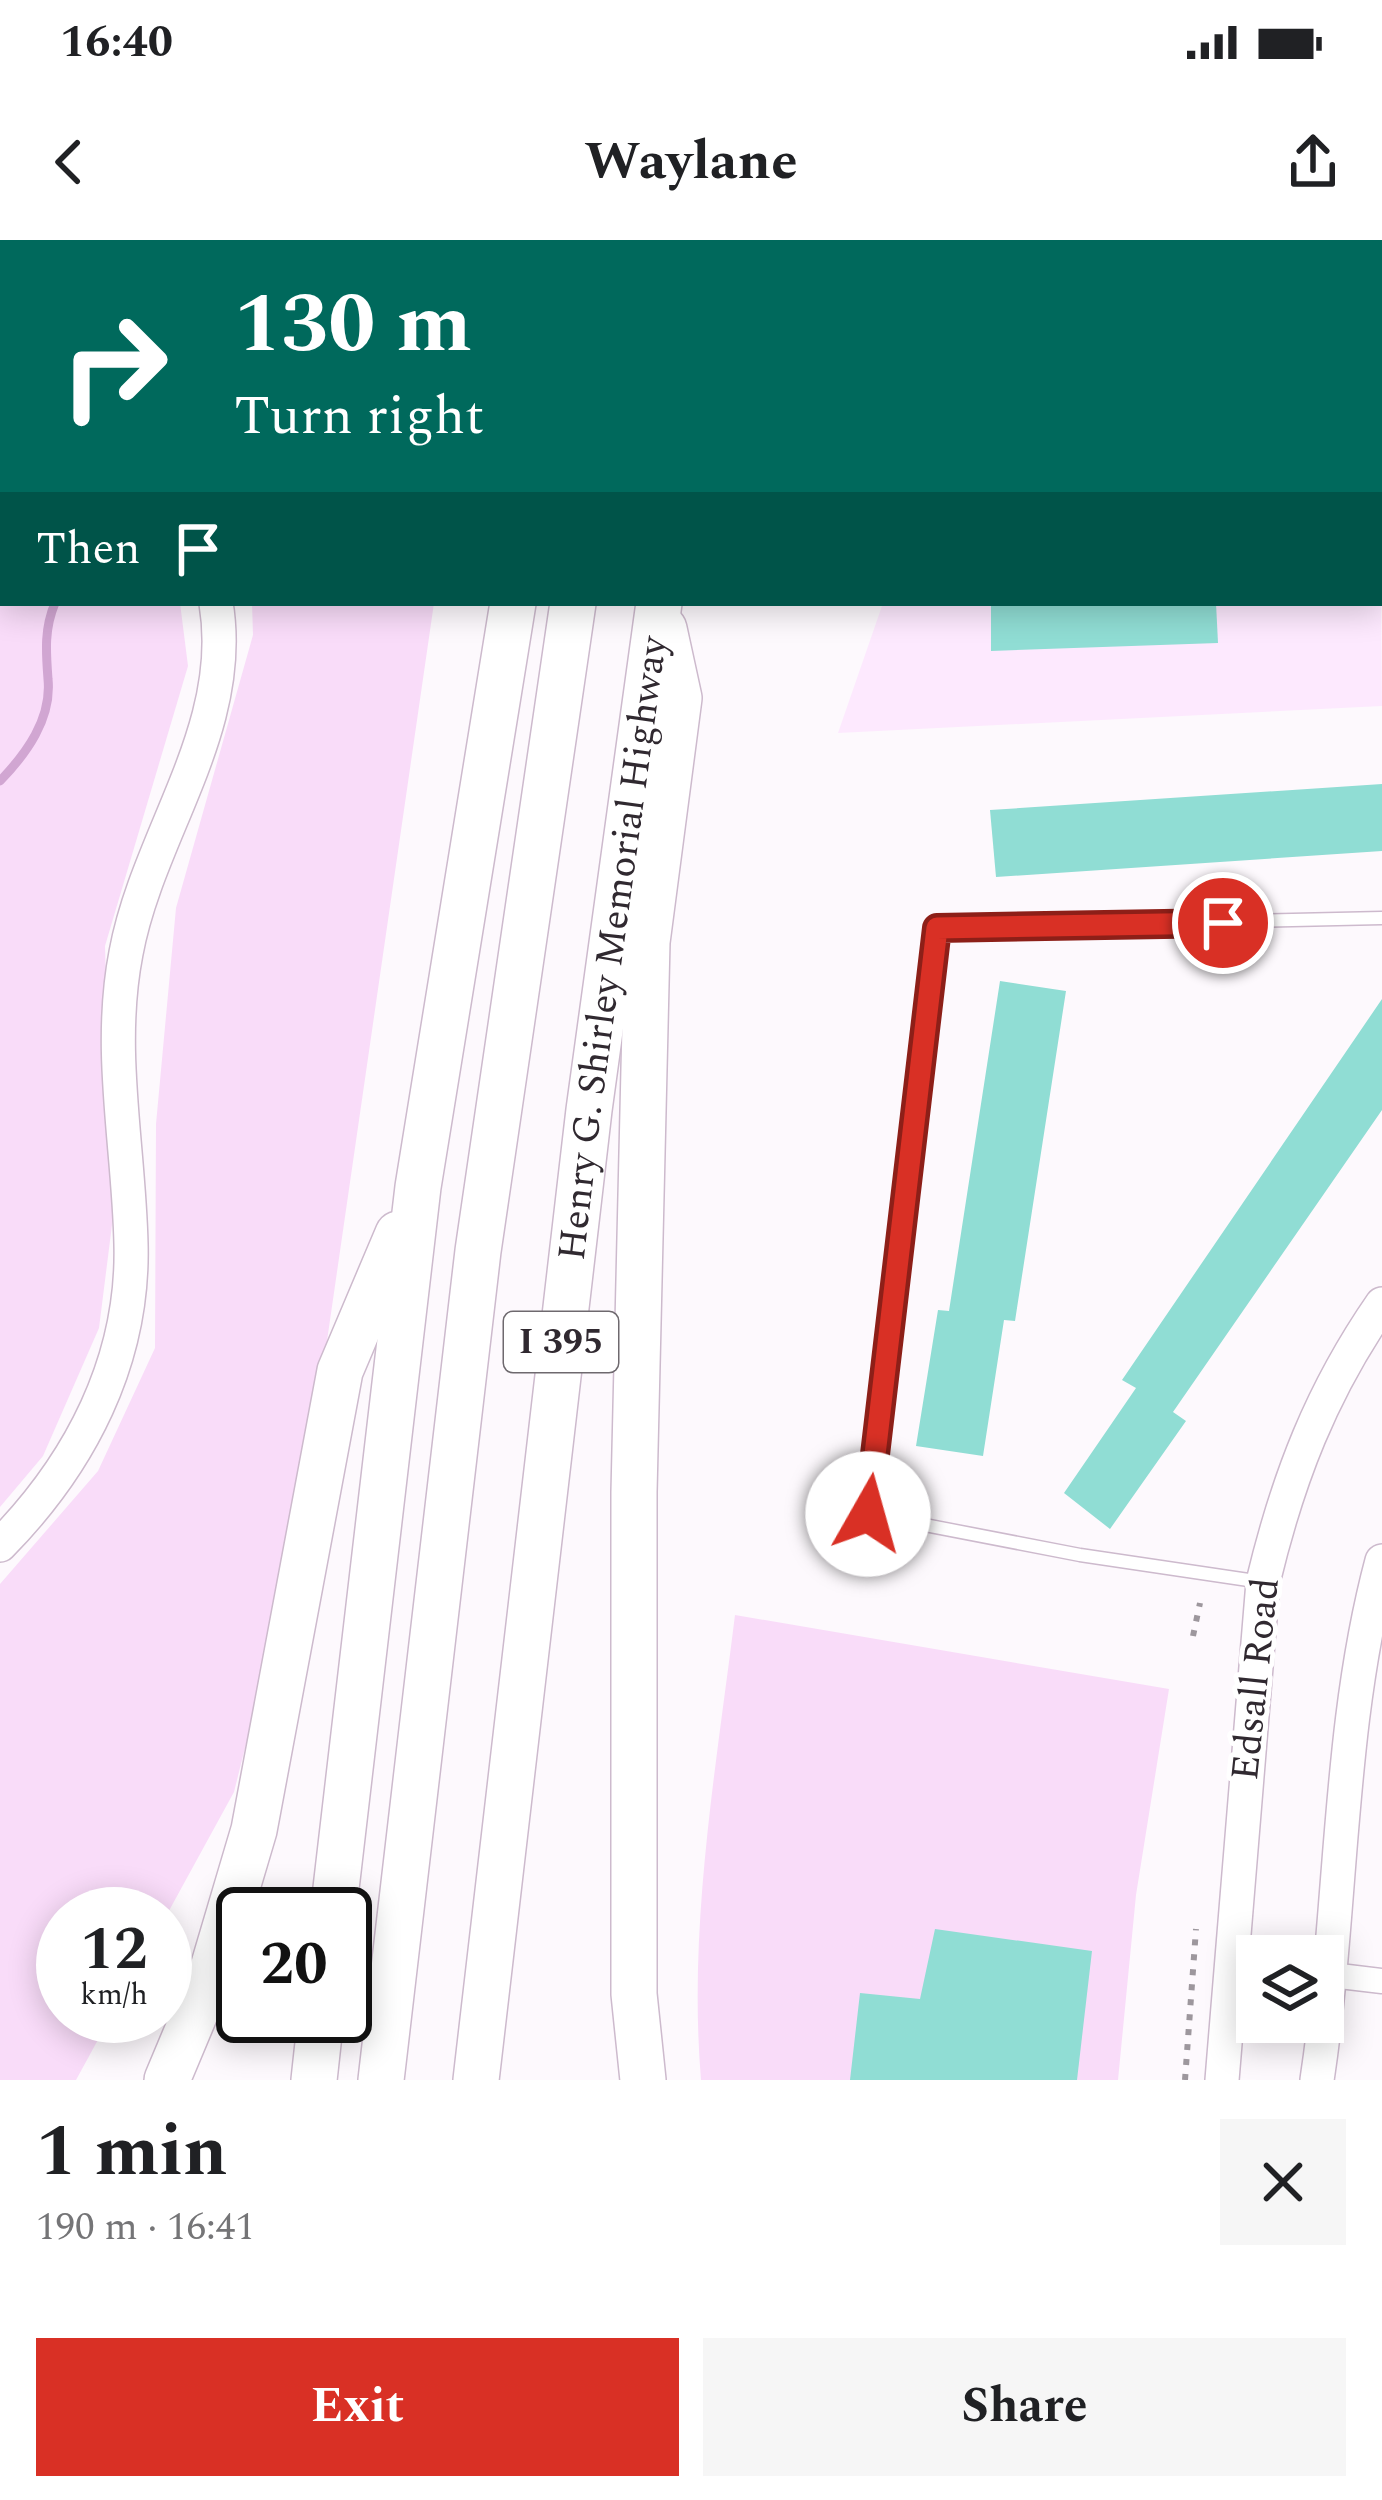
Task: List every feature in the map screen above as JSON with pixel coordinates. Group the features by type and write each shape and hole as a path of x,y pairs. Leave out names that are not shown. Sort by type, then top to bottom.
{"highway":[{"path":"336,1887 418,1187 513,606"},
{"path":"381,2080 475,1274 573,606"},
{"path":"643,2080 634,1994 634,1514 647,942 679,698 658,606"},
{"name":"Henry G. Shirley Memorial Highway","path":"476,2080 591,1090 658,606"},
{"path":"167,2080 212,1975 254,1831 340,1371 418,1187"},
{"path":"624,2080 634,1994"},
{"path":"314,2080 318,2043"}],"main road":[{"path":"0,1545 50,1489 82,1442 122,1332 131,1246 118,1010 135,915 194,765 214,695 220,648 216,606"},
{"name":"Edsall Road","path":"1245,1935 1263,1582 1282,1501 1303,1448 1332,1387 1382,1304"},
{"path":"1331,1935 1358,1684 1382,1561"},
{"name":"Edsall Road","path":"1222,2080 1236,2006"},
{"path":"1317,2080 1321,2043"}],"street":[{"path":"1344,1977 1382,1982"}],"lane":[{"path":"1263,1582 1080,1555 868,1514 937,928 1382,918"}],"path":[{"path":"1193,1636 1200,1603"},
{"path":"1185,2080 1196,1929"}],"shaded area":[{"path":"0,606 180,606 188,666 105,946 113,1217 99,1328 43,1456 0,1507"},
{"path":"252,606 434,606 300,1527 234,1792 182,1887 36,1887 36,2043 96,2043 76,2080 0,2080 0,1584 98,1471 155,1348 156,1124 176,908 253,635"},
{"path":"882,606 1381,606 1382,706 838,733"},
{"path":"735,1615 1169,1689 1136,1895 1118,2080 701,2080 701,1905"}],"building":[{"path":"991,606 1216,606 1218,643 991,651"},
{"path":"1382,784 1382,851 996,877 990,810"},
{"path":"1000,981 1066,991 1015,1321 1004,1320 983,1456 916,1446 938,1310 949,1311"},
{"path":"1382,999 1382,1110 1173,1412 1186,1421 1110,1529 1064,1493 1136,1388 1122,1380"},
{"path":"935,1929 1092,1951 1077,2080 850,2080 860,1993 920,1999"}],"waterway":[{"path":"0,781 28,747 46,708 47,631 54,606"}],"route":[{"path":"868,1514 937,928 1223,923"}]}
